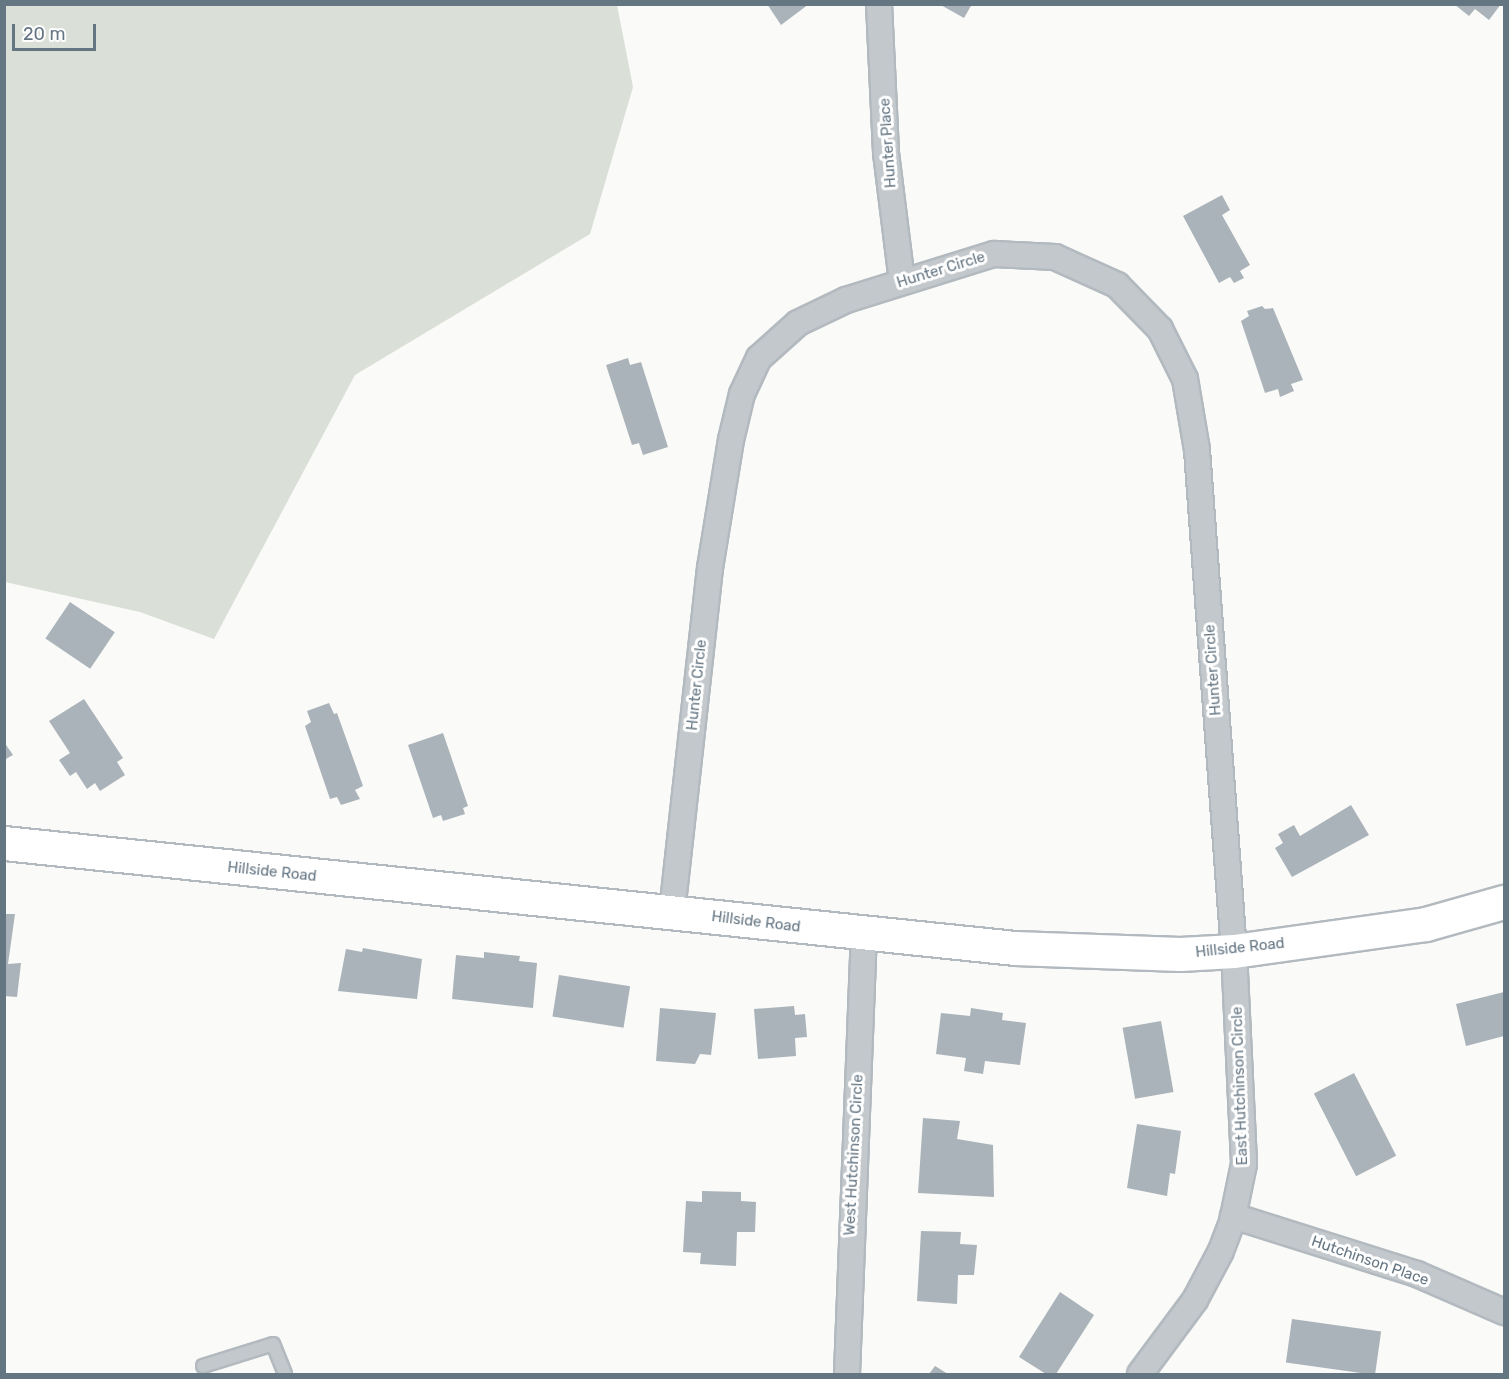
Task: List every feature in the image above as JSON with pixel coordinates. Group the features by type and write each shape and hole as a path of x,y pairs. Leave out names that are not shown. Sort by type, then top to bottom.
{"street":[{"name":"Hunter Place","path":"879,4 886,153 902,282"},
{"name":"Hunter Circle","path":"672,912 710,568 742,394 759,358 798,322 846,300 994,254 1055,257 1117,285 1160,329 1185,379 1197,450 1234,951"},
{"name":"Hillside Road","path":"4,843 672,912 864,935 1015,948 1180,954 1234,951 1426,924 1504,902"},
{"name":"West Hutchinson Circle","path":"847,1374 864,935"},
{"name":"East Hutchinson Circle","path":"1140,1374 1195,1300 1221,1251 1233,1216 1244,1164 1234,951"},
{"name":"Hutchinson Place","path":"1233,1216 1416,1274 1504,1312"}],"lane":[{"path":"203,1366 273,1344 285,1374"}],"shaded area":[{"path":"5,4 617,5 633,87 590,234 355,375 214,639 140,612 5,582"}],"building":[{"path":"767,4 809,4 781,25"},
{"path":"939,4 972,4 964,18"},
{"path":"1454,4 1501,4 1489,20 1475,9 1469,16"},
{"path":"1222,195 1230,210 1222,215 1250,265 1240,271 1244,278 1234,283 1230,277 1219,283 1183,216"},
{"path":"1262,306 1265,309 1273,308 1303,380 1291,384 1294,391 1280,397 1278,389 1265,393 1241,321 1249,316 1247,311"},
{"path":"628,358 630,365 641,362 668,447 643,455 639,443 632,445 606,365"},
{"path":"70,602 115,632 90,669 45,638"},
{"path":"84,699 123,758 117,762 125,775 100,791 95,783 87,789 76,772 70,776 59,760 70,753 49,721"},
{"path":"329,703 334,714 337,713 363,786 355,790 360,799 341,805 337,797 330,799 305,726 311,722 307,711"},
{"path":"443,733 468,806 463,808 465,814 443,821 441,815 433,818 408,745"},
{"path":"4,742 13,755 4,760"},
{"path":"1351,805 1369,835 1292,877 1275,848 1283,843 1278,834 1294,825 1300,836"},
{"path":"4,914 15,914 8,964 21,963 17,997 4,996"},
{"path":"363,948 422,959 417,999 338,991 346,949 362,952"},
{"path":"484,952 520,956 519,961 537,963 533,1008 452,999 456,955 484,958"},
{"path":"559,975 630,986 624,1028 552,1016"},
{"path":"1504,992 1504,1036 1466,1046 1456,1004"},
{"path":"794,1006 795,1015 805,1014 807,1037 795,1038 796,1056 758,1059 754,1009"},
{"path":"660,1008 716,1013 711,1055 700,1054 695,1064 656,1061"},
{"path":"971,1008 1003,1013 1002,1020 1026,1023 1020,1065 985,1061 983,1074 964,1071 966,1058 936,1054 941,1013 970,1016"},
{"path":"1161,1021 1174,1092 1135,1099 1123,1028"},
{"path":"1354,1073 1396,1156 1356,1176 1314,1093"},
{"path":"923,1118 960,1121 957,1139 993,1145 994,1197 918,1193"},
{"path":"1137,1124 1181,1131 1175,1174 1170,1173 1167,1196 1127,1188"},
{"path":"702,1191 741,1192 741,1201 756,1202 755,1232 737,1232 736,1266 700,1264 701,1253 683,1252 686,1201 702,1202"},
{"path":"921,1231 961,1232 960,1244 977,1245 974,1275 958,1275 957,1304 917,1301"},
{"path":"1060,1292 1094,1315 1056,1374 1046,1374 1019,1357"},
{"path":"1292,1319 1381,1332 1375,1374 1286,1363"},
{"path":"935,1366 948,1374 929,1374"}]}
